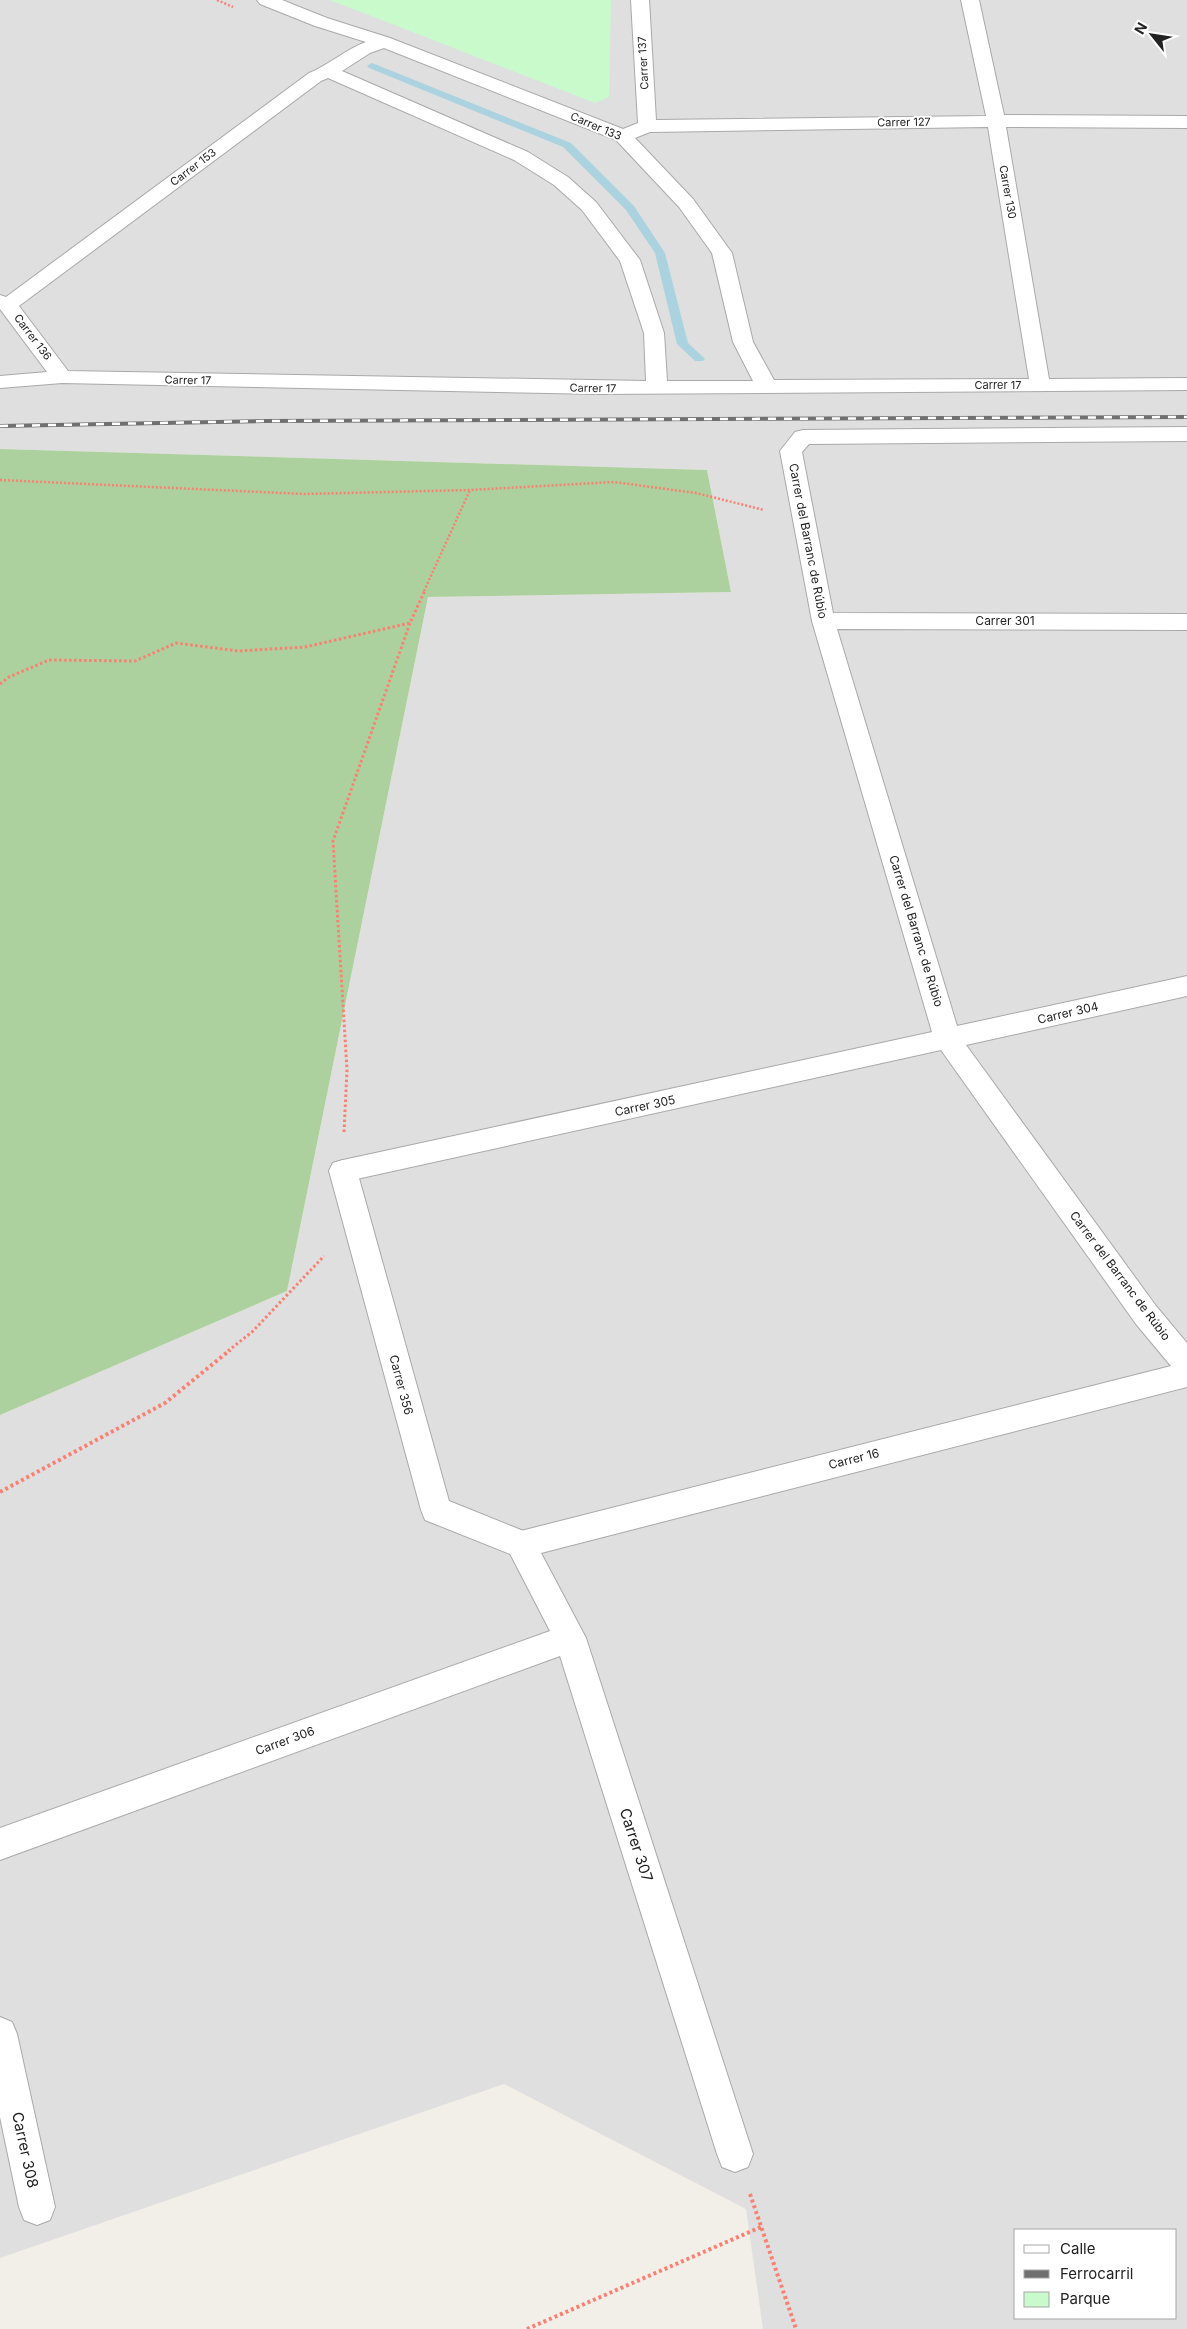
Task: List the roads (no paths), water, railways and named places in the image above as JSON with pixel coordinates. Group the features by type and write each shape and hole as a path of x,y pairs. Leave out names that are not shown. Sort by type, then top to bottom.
{"street":[{"name":"Carrer 133","path":"266,0 320,22 384,42 623,136 686,204 722,253 743,342 767,387"},
{"name":"Carrer 137","path":"640,0 647,126"},
{"name":"Carrer 130","path":"970,0 996,121 1040,385"},
{"name":"Carrer 133","path":"320,22 340,40 346,59"},
{"name":"Carrer 153","path":"4,303 315,77 328,72 364,48 384,42"},
{"path":"328,72 520,156 561,181 589,206 630,260 654,333 657,388"},
{"name":"Carrer 127","path":"623,136 647,126 996,121 1187,122"},
{"name":"Carrer 136","path":"4,303 62,377"},
{"name":"Carrer 17","path":"0,382 62,377 657,388 1187,384"},
{"name":"Carrer del Barranc de Rúbio","path":"1187,434 803,437 791,451 823,621 948,1040 1146,1315 1187,1364"},
{"name":"Carrer 301","path":"823,621 1187,622"},
{"name":"Carrer 304","path":"948,1040 1187,986"},
{"name":"Carrer 305","path":"342,1171 948,1040"},
{"name":"Carrer 356","path":"342,1171 436,1510 520,1544"},
{"name":"Carrer 16","path":"520,1544 1187,1374"},
{"name":"Carrer 307","path":"520,1544 570,1638 736,2154"},
{"name":"Carrer 306","path":"0,1844 570,1638"},
{"name":"Carrer 308","path":"0,2034 37,2208"}],"waterway":[{"path":"372,66 567,145 630,208 660,253 683,344 699,359"}],"railway":[{"path":"0,426 263,421 1187,417"}]}
